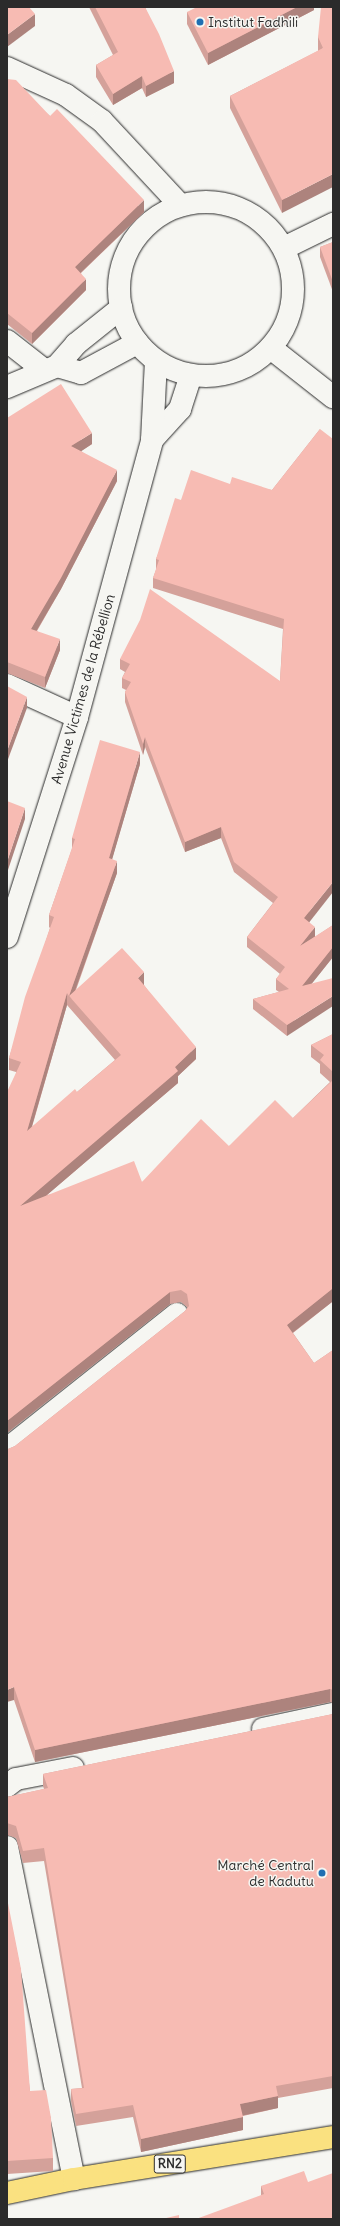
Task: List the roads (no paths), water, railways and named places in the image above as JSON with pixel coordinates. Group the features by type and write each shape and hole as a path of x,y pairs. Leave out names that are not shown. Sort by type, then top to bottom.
{"highway":[{"name":"RN2","path":"7,2193 74,2179 333,2137"}],"street":[{"path":"7,68 66,94 102,121 180,205"},
{"path":"210,202 240,208 266,224 284,248 294,282 289,318 272,349 248,367 221,376 191,376 156,361 137,343 127,326 121,308 120,276 131,245 152,221 180,205 210,202"},
{"path":"284,248 333,224"},
{"path":"7,387 51,368 76,344 121,308"},
{"path":"7,342 51,368 81,373 137,343"},
{"path":"272,349 333,397"},
{"path":"152,440 156,361"},
{"path":"152,440 180,409 191,376"},
{"name":"Avenue Victimes de la Rébellion","path":"7,937 77,717 152,440"},
{"path":"7,685 77,717"},
{"path":"7,1449 177,1314"},
{"path":"244,1733 333,1714"},
{"path":"7,1786 16,1779 92,1764"},
{"path":"7,1847 74,2179"}],"place":[{"name":"Institut Fadhili","path":"200,22"},
{"name":"Marché Central de Kadutu","path":"322,1873"}]}
